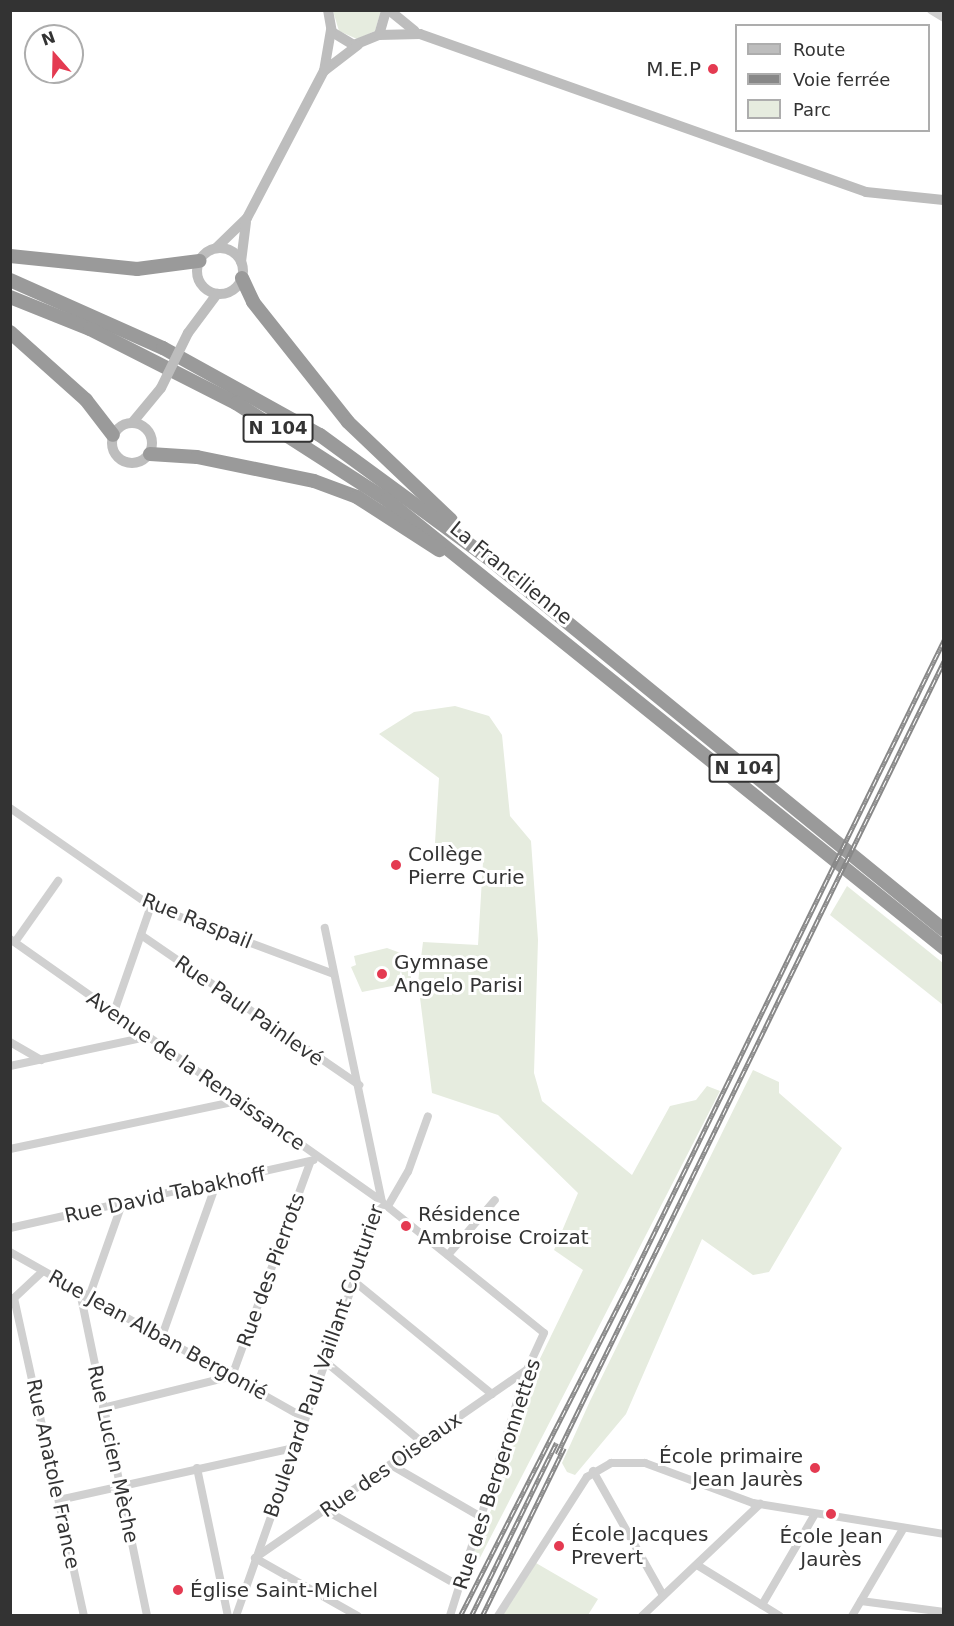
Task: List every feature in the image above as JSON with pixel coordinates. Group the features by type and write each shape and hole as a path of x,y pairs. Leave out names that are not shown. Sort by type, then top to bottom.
{"highway":[{"path":"10,256 137,269 199,261"},
{"path":"242,278 270,326 368,445 492,561"},
{"name":"La Francilienne","path":"10,280 163,348 268,405 339,448 492,561 944,930"},
{"name":"La Francilienne","path":"10,297 163,364 318,452 419,523 944,948"},
{"path":"10,332 86,400 113,435"},
{"path":"150,454 268,470 357,497 519,605"}],"street":[{"path":"217,294 204,288 197,275 199,261 247,219 324,71 331,30 328,10"},
{"path":"379,35 388,10 420,34 848,186 892,197 944,201"},
{"path":"931,10 944,18"},
{"path":"331,30 342,41 358,45"},
{"path":"324,71 358,45 379,35 420,34"},
{"path":"188,333 217,294 232,290 242,278 241,262 247,219"},
{"path":"216,248 231,251 241,262"},
{"path":"146,429 161,388 188,333 204,288"},
{"path":"132,423 146,429 153,441 150,454 134,464 121,460 112,449 113,435 132,423 161,388"},
{"name":"Rue Raspail","path":"10,808 151,906 334,974"},
{"path":"13,941 58,881"},
{"path":"114,1012 151,906"},
{"name":"Boulevard Paul Vaillant Couturier","path":"236,1616 294,1448 385,1204 325,928"},
{"name":"Rue Paul Painlevé","path":"141,935 359,1085"},
{"name":"Avenue de la Renaissance","path":"13,941 385,1204 544,1333"},
{"path":"10,1066 146,1036"},
{"path":"10,1042 41,1060"},
{"path":"10,1149 238,1101"},
{"path":"385,1204 408,1172 428,1116"},
{"name":"Rue David Tabakhoff","path":"10,1228 310,1163 318,1157"},
{"name":"Rue des Pierrots","path":"232,1377 310,1163"},
{"path":"162,1336 216,1184"},
{"path":"448,1255 495,1200"},
{"path":"89,1297 122,1204"},
{"name":"Rue Jean Alban Bergonié","path":"10,1252 305,1418"},
{"path":"12,1300 43,1271"},
{"path":"355,1282 492,1394"},
{"name":"Rue Lucien Mèche","path":"80,1292 147,1616"},
{"name":"Rue Anatole France","path":"12,1300 84,1616"},
{"name":"Rue des Bergeronnettes","path":"450,1616 527,1370 544,1333"},
{"path":"327,1363 423,1443"},
{"name":"Rue des Oiseaux","path":"255,1558 327,1511 527,1370"},
{"path":"103,1408 232,1377"},
{"path":"59,1500 294,1448"},
{"path":"498,1616 593,1471 633,1460 760,1504 944,1534"},
{"path":"391,1465 481,1517"},
{"path":"197,1468 228,1616"},
{"path":"593,1471 663,1595"},
{"path":"642,1616 760,1504"},
{"path":"327,1511 459,1586"},
{"path":"762,1605 815,1514"},
{"path":"852,1616 903,1528"},
{"path":"255,1558 357,1615"},
{"path":"697,1565 780,1616"},
{"path":"861,1601 944,1612"}],"green space":[{"path":"381,10 375,31 357,39 339,31 333,11"},
{"path":"455,706 489,716 502,735 510,816 531,841 538,940 534,1073 542,1101 632,1175 670,1106 696,1100 707,1086 720,1091 466,1585 462,1581 498,1493 534,1371 583,1270 554,1250 578,1193 498,1115 432,1093 418,982 423,942 478,945 483,862 434,859 439,778 379,734 414,712"},
{"path":"847,886 943,963 943,1005 830,915"},
{"name":"Gymnase Angelo Parisi","path":"387,948 406,955 412,982 362,992 351,967 356,965 354,956"},
{"path":"753,1070 779,1082 779,1093 842,1148 769,1272 753,1275 702,1239 626,1414 575,1475 567,1472 562,1463 590,1401"},
{"path":"536,1563 598,1599 588,1615 502,1616"}],"railway":[{"path":"460,1616 633,1276 944,640"},
{"path":"557,1454 944,661"},
{"path":"471,1616 556,1443"},
{"path":"482,1616 564,1448"}],"place":[{"name":"M.E.P","path":"713,69"},
{"name":"Collège Pierre Curie","path":"396,865"},
{"name":"Gymnase Angelo Parisi","path":"382,974"},
{"name":"Résidence Ambroise Croizat","path":"406,1226"},
{"name":"École primaire Jean Jaurès","path":"815,1468"},
{"name":"École Jean Jaurès","path":"831,1514"},
{"name":"École Jacques Prevert","path":"559,1546"},
{"name":"Église Saint-Michel","path":"178,1590"}]}
